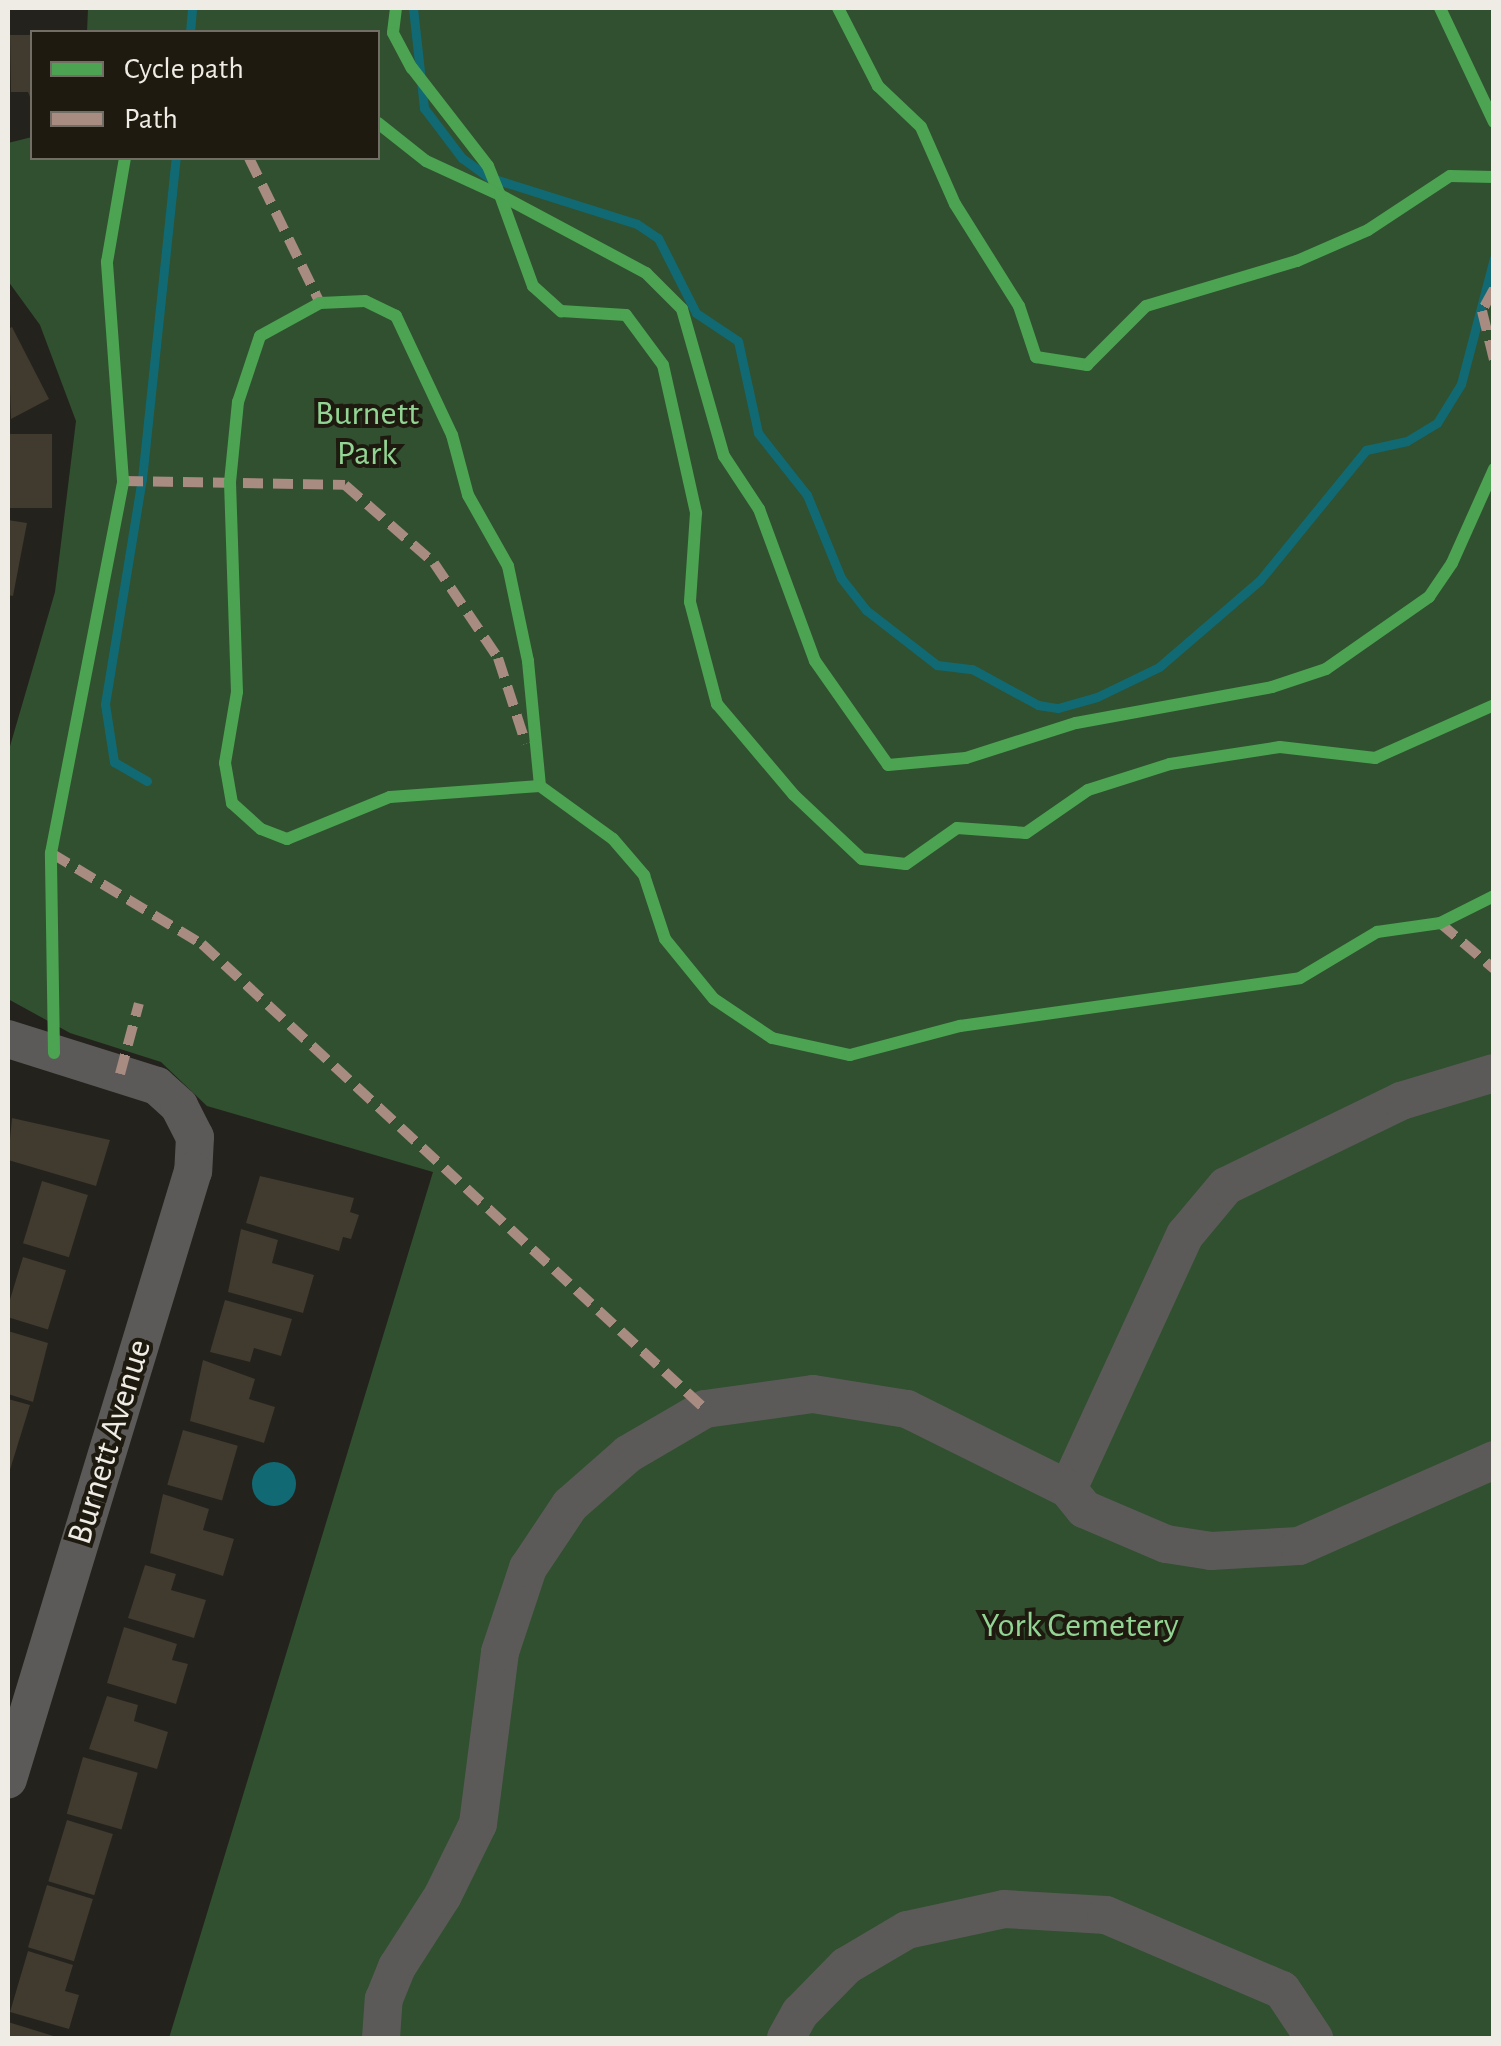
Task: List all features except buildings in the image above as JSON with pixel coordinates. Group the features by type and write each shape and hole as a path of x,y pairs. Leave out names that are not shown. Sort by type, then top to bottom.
{"street":[{"name":"Burnett Avenue","path":"8,1039 157,1086 180,1106 195,1136 193,1172 8,1779"},
{"path":"1068,1489 1185,1235 1226,1186 1401,1101 1494,1073"},
{"path":"381,2038 384,2000 397,1967 444,1896 478,1824 500,1652 528,1568 570,1505 628,1454 705,1409 814,1394 908,1409 1068,1489 1084,1509 1166,1544 1211,1551 1299,1546 1494,1460"},
{"path":"786,2038 800,2013 846,1966 908,1930 1004,1909 1106,1915 1282,1990 1314,2038"}],"green space":[{"path":"88,8 1493,8 1493,2038 169,2038 433,1172 207,1106 161,1062 70,1033 8,999 8,753 55,592 76,421 40,325 8,281 8,143 30,138 30,160 380,160 380,30 87,30"}],"water":[{"path":"274,1462 290,1468 296,1484 290,1500 274,1506 258,1500 252,1484 258,1468"}],"waterway":[{"path":"190,30 192,8"},
{"path":"413,8 424,108 462,158 488,177 637,224 658,238 696,313 738,341 758,433 807,495 841,578 866,610 937,665 972,669 1038,705 1058,708 1097,697 1159,667 1260,580 1366,450 1407,441 1437,423 1461,384 1494,258"},
{"path":"147,781 114,762 105,704 142,479 176,160"}],"marked path":[{"path":"250,160 320,303"},
{"path":"1494,289 1482,311 1494,360"},
{"path":"123,481 345,485 434,563 498,658 526,744"},
{"path":"51,853 202,944 705,1409"},
{"path":"1440,923 1494,969"},
{"path":"120,1074 139,1003"}],"cycle path":[{"path":"396,8 393,33 412,68 488,166 500,195 646,273 682,309 724,456 759,509 815,661 888,765 966,758 1076,723 1272,687 1326,669 1429,597 1452,563 1494,469"},
{"path":"838,8 878,86 921,127 955,204 1019,306 1036,357 1087,365 1146,306 1297,261 1368,230 1450,176 1494,177"},
{"path":"1440,8 1494,122"},
{"path":"380,125 426,161 500,195 533,286 561,311 626,315 663,365 696,513 690,602 717,704 794,795 862,859 906,864 957,828 1026,833 1088,790 1170,764 1280,747 1375,758 1494,705"},
{"path":"54,1053 51,853 123,481 107,262 125,160"},
{"path":"540,786 528,661 508,566 468,495 452,435 396,316 365,301 320,303 260,336 238,402 230,482 237,692 225,763 232,803 261,829 287,839 390,797 540,786 613,839 644,875 665,939 714,999 772,1038 850,1055 960,1026 1300,978 1377,932 1440,923 1494,896"}],"park label":[{"name":"Burnett Park","path":"367,434"},
{"name":"York Cemetery","path":"1080,1626"}]}
